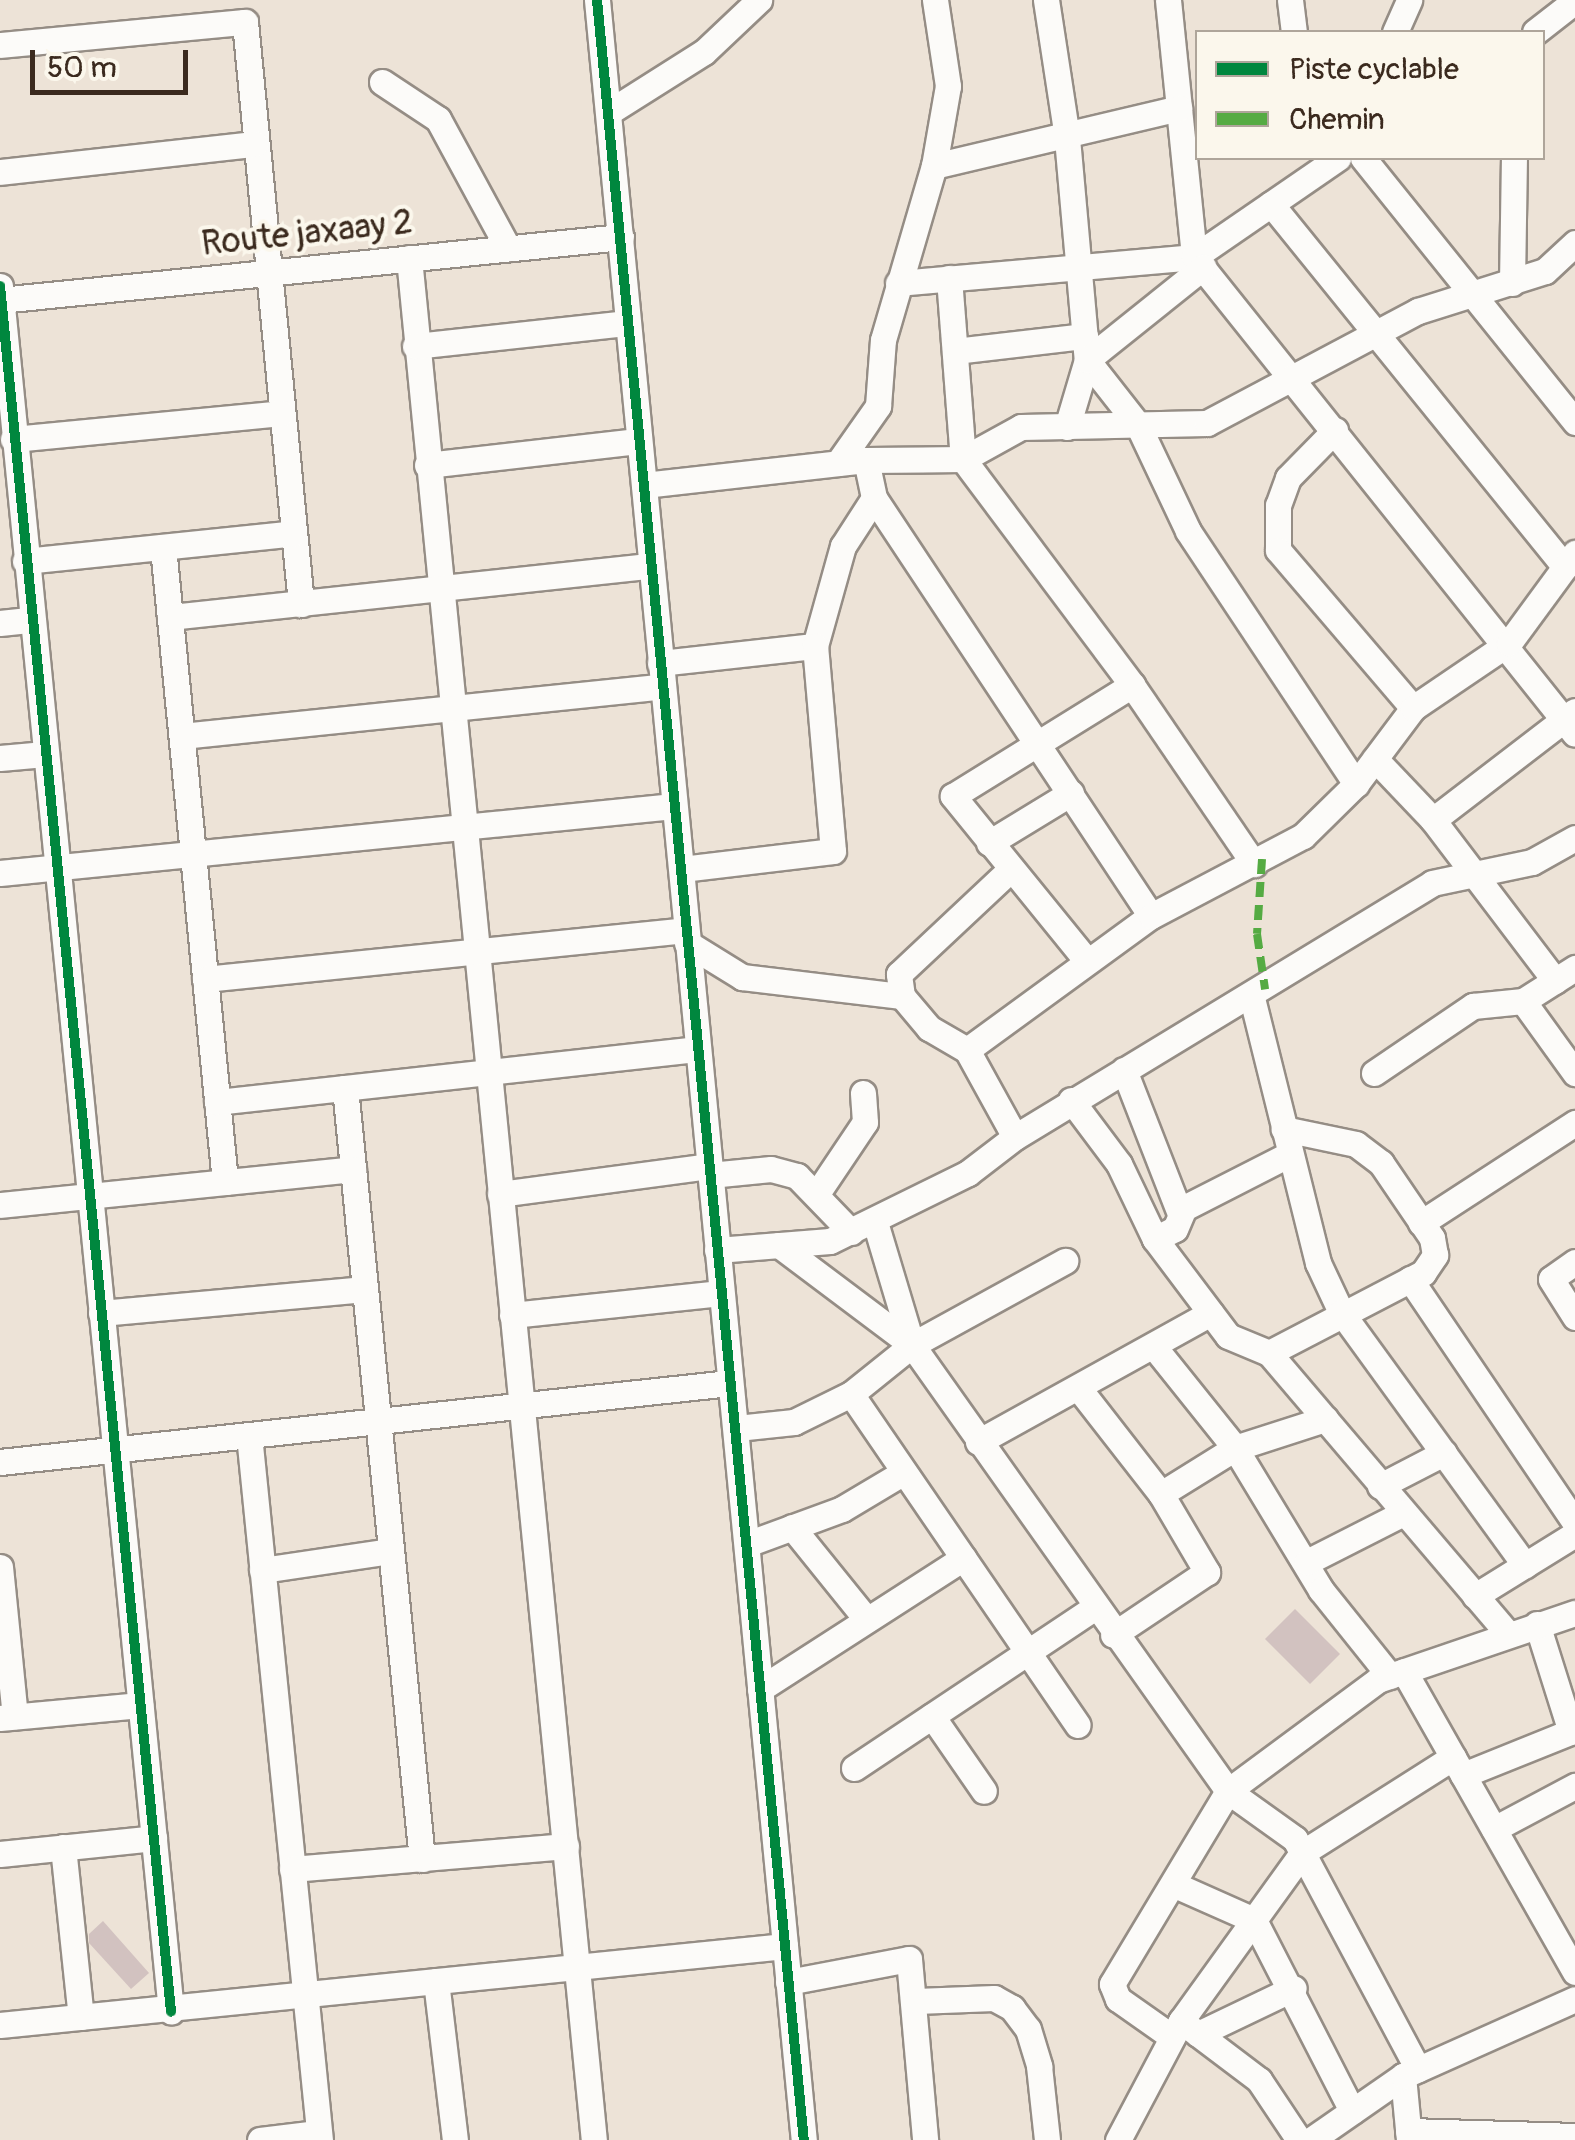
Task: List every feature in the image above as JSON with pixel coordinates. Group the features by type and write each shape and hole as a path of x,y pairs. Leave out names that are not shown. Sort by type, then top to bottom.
{"street":[{"path":"597,0 804,2140"},
{"path":"609,112 704,52 759,0"},
{"path":"838,463 878,406 884,340 934,166 948,86 935,0"},
{"path":"1168,0 1199,262 1572,721 1433,820"},
{"path":"1290,0 1294,30"},
{"path":"1397,30 1409,0"},
{"path":"1538,30 1575,0"},
{"path":"1052,1 1086,348 1067,427"},
{"path":"0,46 245,22 301,604"},
{"path":"382,82 438,120 508,248"},
{"path":"934,166 1067,138 1179,108"},
{"path":"0,172 255,144"},
{"path":"1364,160 1575,422"},
{"path":"1512,283 1514,160"},
{"path":"955,351 1086,348 1272,204 1311,166"},
{"path":"967,1050 1151,916 1303,836 1356,784 1413,708 1508,642 1570,560 1272,204"},
{"name":"Route jaxaay 2","path":"1,295 621,237"},
{"path":"1546,271 1575,242"},
{"path":"409,258 426,465 594,2140"},
{"path":"898,282 1199,262"},
{"path":"644,485 866,460 963,459 1021,427 1208,423 1295,381 1418,311 1546,271 1575,266"},
{"path":"950,278 963,459 1132,685 1254,864"},
{"path":"1,295 171,2012"},
{"path":"415,346 627,323"},
{"path":"1086,348 1138,425 1188,531 1356,784"},
{"path":"13,440 282,413"},
{"path":"1335,430 1288,478 1278,505 1278,550 1413,708"},
{"path":"426,465 638,441"},
{"path":"866,460 874,498 1151,916"},
{"path":"682,869 834,851 814,646 843,546 874,498"},
{"path":"25,561 294,533"},
{"path":"163,547 225,1182"},
{"path":"170,617 650,566"},
{"path":"0,623 31,620"},
{"path":"182,736 451,708 814,646"},
{"path":"1087,961 953,796 1132,685"},
{"path":"0,758 44,754"},
{"path":"1374,1073 1473,1006 1523,1000 1565,974 1474,876 1433,820 1375,759"},
{"path":"989,843 1071,792"},
{"path":"0,873 674,806"},
{"path":"717,1250 779,1245 863,1227 968,1173 1070,1100 1252,998 1432,883 1532,862 1575,838"},
{"path":"1010,868 922,947 899,974 902,996 929,1028 967,1050 1015,1137"},
{"path":"205,979 476,952 687,937 742,977 902,996"},
{"path":"1252,998 1318,1263 1342,1312 1525,1565"},
{"path":"1523,1000 1575,1073"},
{"path":"217,1102 698,1049"},
{"path":"1124,1070 1179,1211 1175,1229 1155,1239"},
{"path":"345,1088 422,1858"},
{"path":"818,1192 865,1122 863,1093"},
{"path":"1070,1100 1119,1164 1155,1239 1228,1336 1269,1353 1506,1633"},
{"path":"1422,1223 1575,1122"},
{"path":"1269,1353 1410,1280 1434,1254 1422,1223 1380,1164 1356,1144 1284,1128"},
{"path":"1179,1211 1290,1154"},
{"path":"0,1205 353,1169"},
{"path":"500,1194 709,1170 771,1169 818,1192 863,1227 912,1345 1094,1608 1228,1791 1294,1839 1411,2072 1409,2136 1575,2136"},
{"path":"779,1245 912,1345"},
{"path":"737,1428 794,1422 851,1394 912,1345 1065,1261"},
{"path":"1575,1262 1550,1278 1575,1317"},
{"path":"1410,1280 1575,1523"},
{"path":"101,1313 365,1289"},
{"path":"512,1315 721,1292"},
{"path":"978,1442 1080,1390 1211,1312"},
{"path":"1154,1348 1235,1448 1306,1562 1397,1673 1458,1766 1575,1972"},
{"path":"0,1462 730,1383"},
{"path":"1080,1390 1161,1494 1208,1572 1114,1635"},
{"path":"851,1394 1078,1725"},
{"path":"1161,1494 1235,1448 1325,1419"},
{"path":"249,1435 319,2136 260,2140"},
{"path":"1380,1486 1444,1453"},
{"path":"747,1544 842,1509 904,1472"},
{"path":"1306,1562 1403,1513"},
{"path":"792,1527 867,1620"},
{"path":"1475,1596 1575,1534"},
{"path":"262,1570 391,1552"},
{"path":"760,1689 963,1558"},
{"path":"0,1567 8,1717 140,1705"},
{"path":"854,1768 1094,1608"},
{"path":"1298,2140 1259,2080 1184,2031 1118,1998 1112,1984 1228,1791 1397,1673 1506,1633 1575,1613"},
{"path":"1118,2140 1254,1920 1302,1853 1458,1766 1573,1731 1537,1624"},
{"path":"932,1716 984,1791"},
{"path":"1494,1829 1575,1786"},
{"path":"0,1854 154,1838"},
{"path":"292,1869 566,1846"},
{"path":"63,1848 80,2016"},
{"path":"1175,1885 1254,1920 1294,1988 1352,2111"},
{"path":"0,2024 171,2012 785,1946"},
{"path":"788,1982 899,1957 913,1966 925,2140"},
{"path":"436,1981 454,2140"},
{"path":"1184,2031 1294,1988"},
{"path":"916,2000 994,1998 1012,2008 1028,2029 1040,2066 1047,2140"},
{"path":"1312,2140 1411,2072 1575,1999"}],"building":[{"path":"1295,1609 1340,1654 1310,1684 1265,1639"},
{"path":"103,1921 149,1973 131,1989 89,1943 89,1934"}],"marked path":[{"path":"1262,859 1257,934 1265,989"}],"cycle path":[{"path":"597,0 804,2140"},
{"path":"0,286 171,2012"}]}
